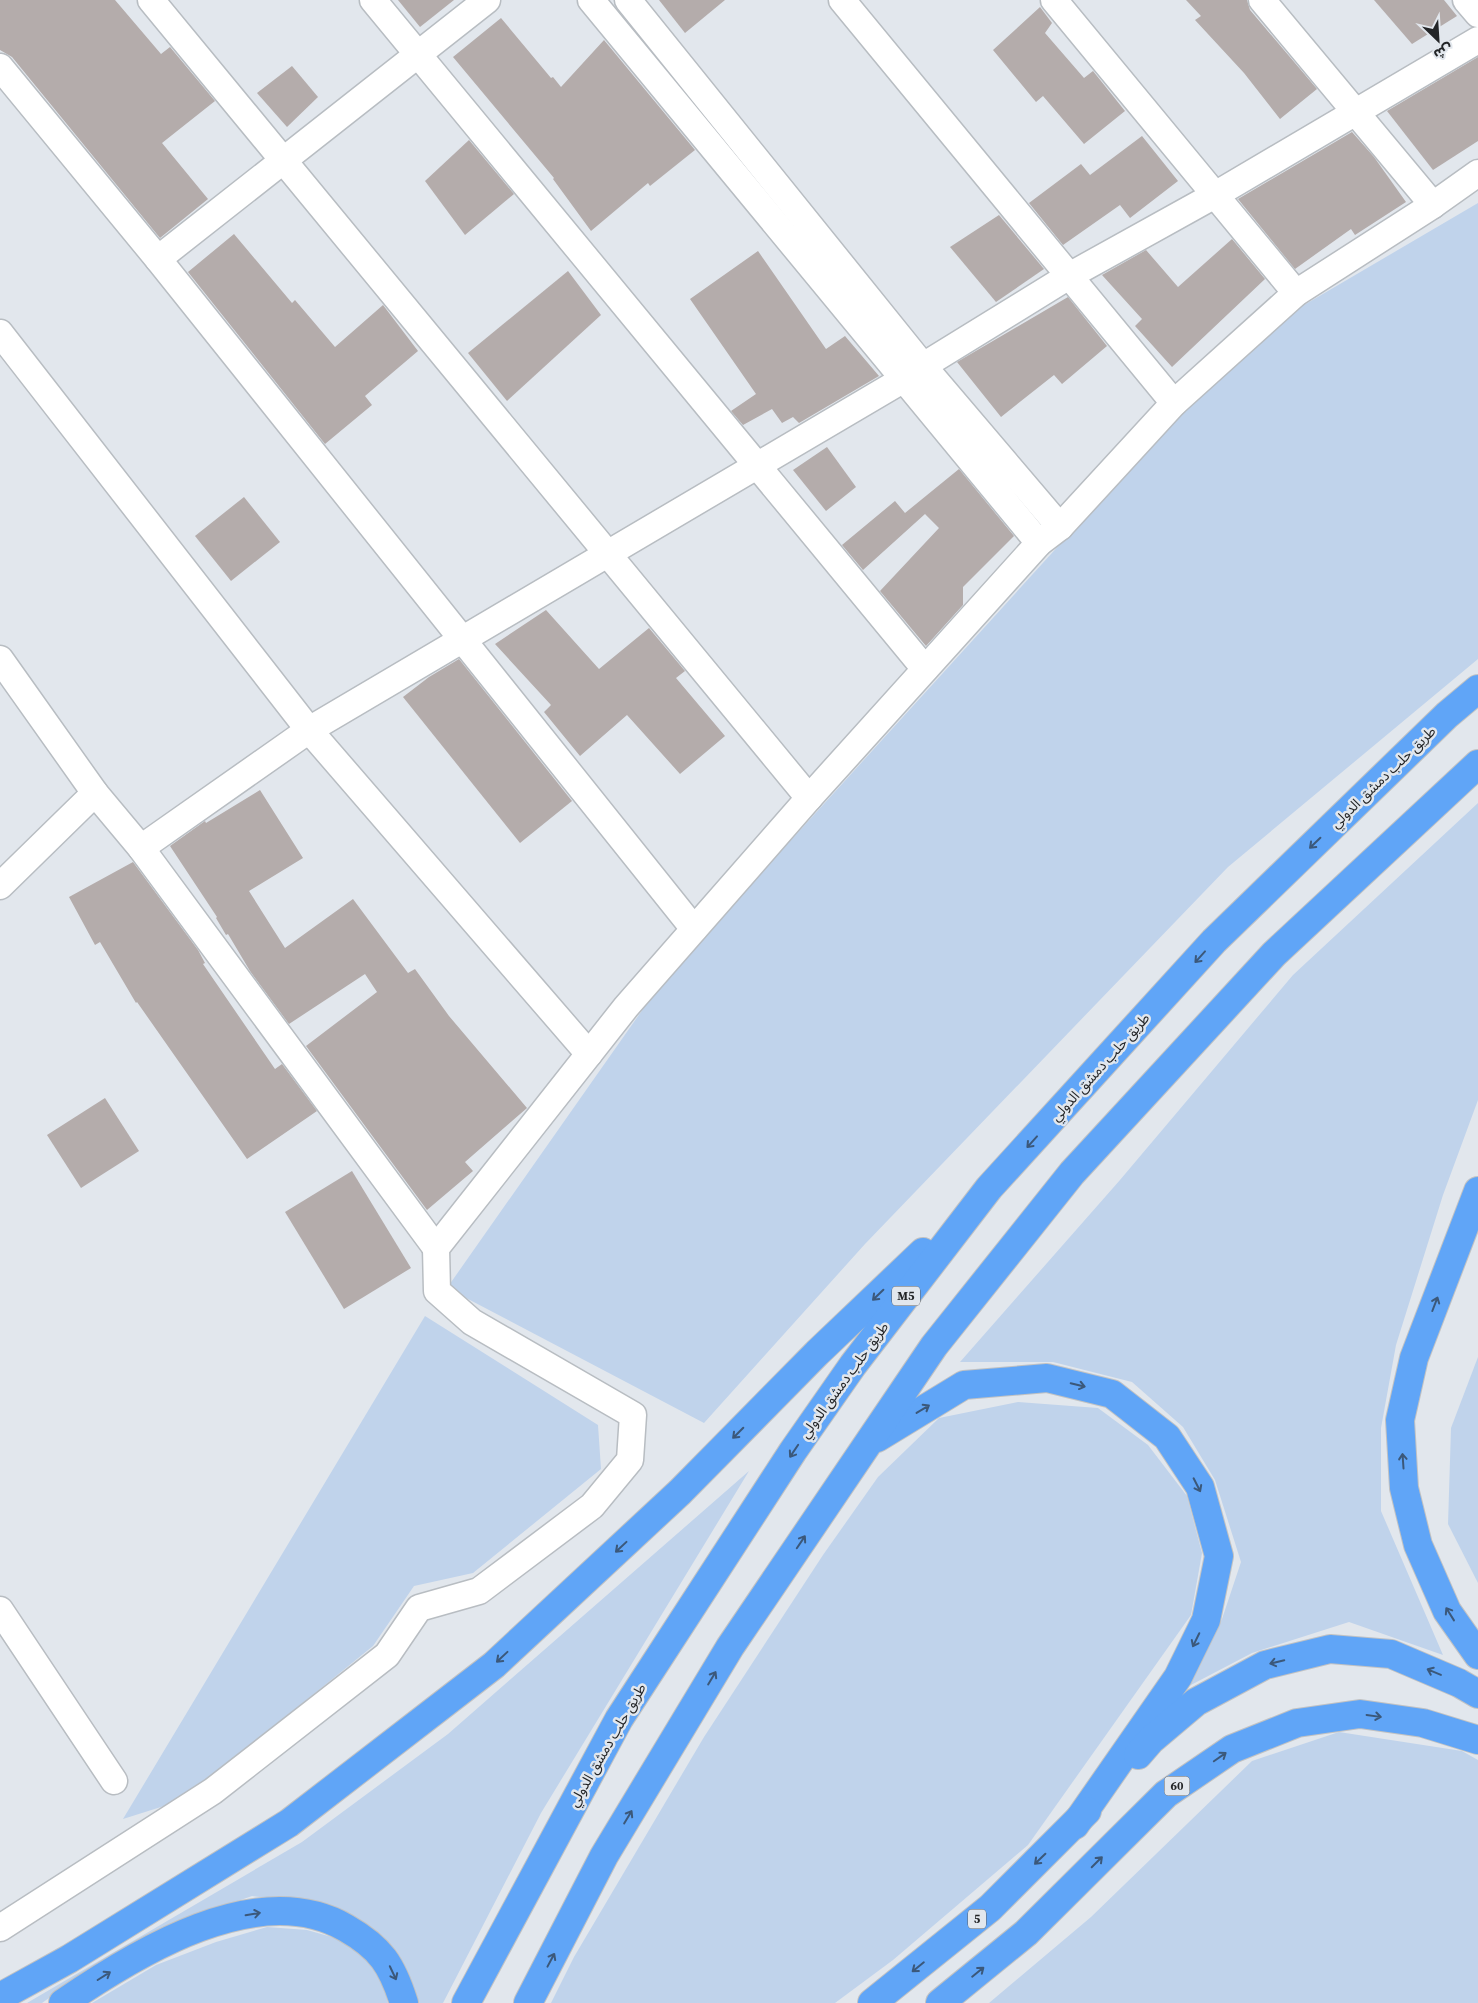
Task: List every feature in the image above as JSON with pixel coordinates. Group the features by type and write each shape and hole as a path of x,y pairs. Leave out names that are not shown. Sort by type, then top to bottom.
{"highway":[{"name":"طريق حلب دمشق الدولي","path":"466,2003 618,1720 793,1450 853,1365 990,1188 1214,941 1447,715 1478,690"},
{"path":"528,2003 604,1856 730,1648 934,1346 1072,1173 1274,954 1478,764"},
{"path":"0,1997 69,1959 289,1823 494,1665 680,1492 817,1353 990,1188"},
{"path":"1478,1191 1414,1358 1400,1420 1404,1488 1418,1545 1447,1611 1478,1655"},
{"path":"867,1445 964,1384 1047,1378 1112,1394 1167,1437 1200,1486 1219,1556 1206,1620 1178,1676 1075,1825"},
{"path":"1075,1825 1151,1740 1196,1702 1265,1665 1330,1649 1391,1654 1459,1683 1478,1694"},
{"name":"60","path":"940,2003 1026,1933 1166,1794 1232,1749 1297,1723 1360,1714 1423,1723 1478,1740"},
{"name":"5","path":"872,2003 990,1908 1075,1825"},
{"path":"64,2003 99,1978 142,1953 176,1937 205,1926 238,1917 274,1911 305,1913 333,1920 358,1934 379,1951 391,1968 404,2003"}],"street":[{"path":"151,0 809,798"},
{"path":"373,0 925,669"},
{"path":"158,259 487,0"},
{"path":"591,0 913,373 1060,527"},
{"path":"628,0 913,373 1040,543"},
{"path":"842,0 1174,403"},
{"path":"1054,0 1296,293"},
{"path":"1262,0 1433,206"},
{"path":"1466,0 1478,14"},
{"path":"141,848 310,730 758,466 913,373 1068,276 1215,195 1478,40"},
{"path":"0,67 158,259 694,929"},
{"path":"436,1248 626,1007 694,929 925,669 1040,543 1060,527 1174,403 1296,293 1433,206 1478,173"},
{"path":"0,333 310,730 589,1054"},
{"path":"0,660 95,793 141,848 436,1248 437,1291 472,1322 633,1415 630,1460 592,1506 479,1591 420,1608 387,1656 213,1791 0,1928"},
{"path":"0,886 95,793"},
{"path":"0,1610 114,1780"}],"shaded area":[{"path":"1478,203 1478,659 1228,867 865,1244 704,1423 447,1288 662,982 1172,421 1270,325"},
{"path":"1478,803 1478,1100 1443,1195 1396,1345 1381,1428 1381,1511 1443,1655 1349,1622 1252,1653 1189,1686 1222,1619 1241,1562 1215,1480 1183,1427 1132,1382 1053,1362 960,1362 1120,1180 1293,975"},
{"path":"425,1316 598,1425 601,1469 473,1573 414,1586 373,1646 183,1800 123,1819"},
{"path":"1478,1357 1478,1583 1448,1524 1451,1428"},
{"path":"1018,1402 1098,1408 1148,1445 1187,1496 1202,1553 1191,1615 1028,1845 893,1960 835,2003 551,2003 574,1957 704,1737 823,1555 878,1477 939,1418"},
{"path":"749,1471 541,1813 443,2003 417,2003 386,1941 332,1907 252,1896 175,1923 88,1970 42,2003 27,2003 302,1842 448,1734"},
{"path":"1339,1732 1462,1751 1478,1760 1478,2003 989,2003 1091,1917 1252,1761"},
{"path":"267,1927 307,1930 339,1939 365,1957 383,1983 388,2003 92,2003 156,1965 216,1942"}],"building":[{"path":"0,0 115,0 161,54 170,47 215,101 162,143 208,199 160,238 12,57 0,50"},
{"path":"398,0 454,0 420,27"},
{"path":"659,0 725,0 685,33"},
{"path":"1186,0 1247,0 1250,10 1317,89 1280,119 1244,73 1195,20 1201,16"},
{"path":"1374,0 1444,0 1457,16 1412,44"},
{"path":"1040,7 1052,23 1045,33 1084,78 1093,71 1125,111 1084,144 1043,96 1036,102 993,50"},
{"path":"501,18 551,78 553,77 561,87 604,40 695,150 650,186 648,183 591,231 554,178 453,57"},
{"path":"1478,57 1478,141 1433,170 1387,111"},
{"path":"292,66 318,97 287,127 257,93"},
{"path":"1352,132 1374,157 1406,202 1355,235 1351,229 1295,269 1238,199"},
{"path":"1142,136 1178,181 1130,218 1120,205 1063,245 1029,203 1081,164 1090,175"},
{"path":"469,140 514,194 465,235 425,181"},
{"path":"999,215 1044,269 996,302 950,247"},
{"path":"234,234 292,303 295,300 335,347 383,305 418,351 365,396 372,405 325,444 188,272"},
{"path":"1232,239 1265,279 1172,367 1135,326 1142,319 1102,275 1146,250 1178,287"},
{"path":"758,251 826,349 845,336 879,376 799,423 793,417 782,423 772,409 743,425 731,411 756,394 690,299"},
{"path":"568,271 601,315 507,401 468,353"},
{"path":"1068,297 1107,346 1062,384 1054,375 1001,417 957,362"},
{"path":"827,447 856,487 826,511 793,470"},
{"path":"959,469 1014,536 963,587 963,605 926,646 880,591 939,528 925,514 863,570 842,545 895,501 905,513"},
{"path":"244,497 280,542 231,581 195,536"},
{"path":"546,610 599,669 649,628 685,671 676,678 725,736 680,774 627,715 580,756 544,712 551,705 495,644"},
{"path":"459,659 572,801 520,843 403,697 429,677"},
{"path":"260,790 303,858 249,891 285,948 353,899 408,973 415,969 449,1016 527,1108 465,1162 473,1171 427,1210 306,1046 377,992 365,974 289,1024 250,971 170,846 205,821 206,823"},
{"path":"133,862 198,950 205,963 203,964 275,1069 282,1064 317,1111 247,1159 136,1003 100,942 95,945 69,897"},
{"path":"105,1098 139,1151 81,1188 47,1135"},
{"path":"352,1171 411,1268 344,1309 285,1212"}]}
